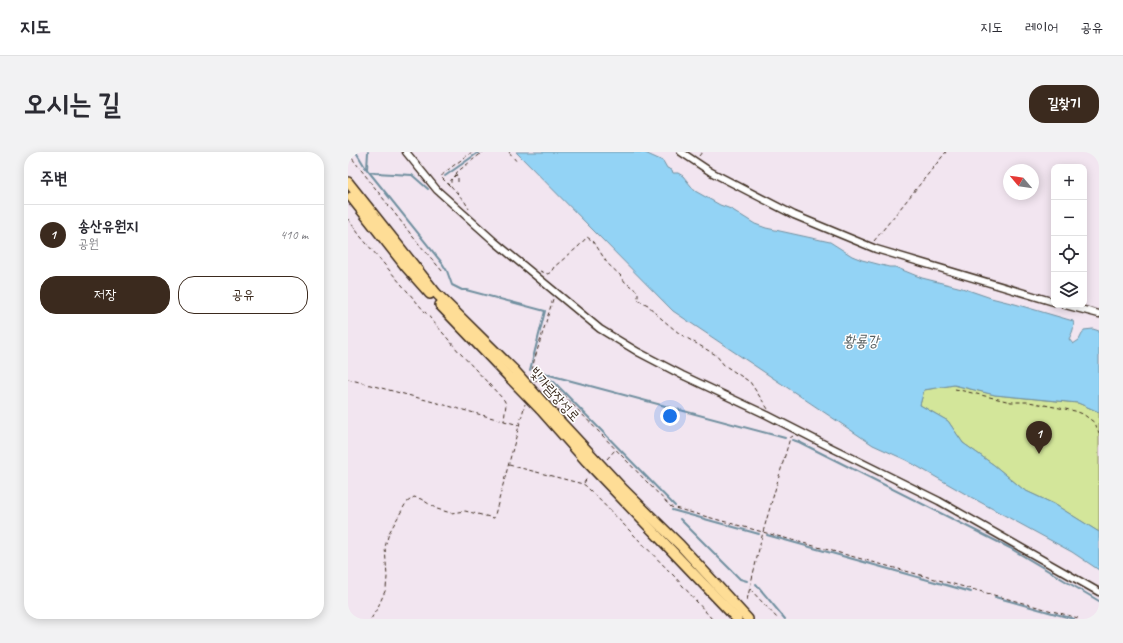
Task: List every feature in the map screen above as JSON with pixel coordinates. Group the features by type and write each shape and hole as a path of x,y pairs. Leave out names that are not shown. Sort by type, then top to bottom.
{"highway":[{"name":"빛가람장성로","path":"348,182 436,293 542,406 680,545 748,619"},
{"name":"빛가람장성로","path":"348,192 406,267 511,373"},
{"name":"빛가람장성로","path":"542,406 587,462 737,619"}],"street":[{"path":"406,152 437,190 532,274 600,329 638,352 682,375 767,415 939,501 1099,592"},
{"path":"681,152 711,172 794,215 870,246 1051,301"},
{"path":"1076,308 1099,314"}],"path":[{"path":"470,220 469,209 465,202 441,177 443,173 472,152"},
{"path":"451,186 451,180 457,172 483,152"},
{"path":"509,152 517,162"},
{"path":"870,246 946,152"},
{"path":"348,153 413,237 444,272"},
{"path":"456,175 458,176 458,182"},
{"path":"348,219 361,237 460,353 504,400 506,404 504,421"},
{"path":"532,274 536,271 548,274 551,272 554,267 575,250 587,237 594,242 608,263 625,282 638,292 638,300 648,305 680,334 716,355 724,365 750,382 769,411 767,415"},
{"path":"555,293 534,361 531,379 554,384 671,507 1078,618 1077,619"},
{"path":"348,379 520,426"},
{"path":"956,390 1011,402 1029,402 1075,411 1083,414 1095,423 1099,433"},
{"path":"371,619 386,589 387,577 385,547 389,532 406,503 414,497 421,498 437,509 451,512 465,510 494,518 520,426 525,402"},
{"path":"747,600 763,532 790,438 792,436"},
{"path":"607,459 616,449"},
{"path":"509,465 583,484 675,577 712,619"},
{"path":"583,484 587,478"},
{"path":"750,588 778,619"}],"green space":[{"path":"954,385 995,395 1078,403 1099,412 1099,532 1054,504 1024,490 994,465 963,443 948,421 920,405 924,390"}],"water":[{"name":"황룡강","path":"516,152 643,152 663,161 667,168 672,170 673,173 678,173 683,176 695,191 720,205 731,209 755,224 766,228 830,242 852,256 862,260 889,267 895,267 922,278 962,288 991,298 1073,321 1073,328 1069,339 1073,344 1079,340 1084,330 1093,329 1099,331 1099,412 1078,403 995,395 954,385 924,390 920,405 948,421 963,443 994,465 1024,490 1054,504 1099,532 1099,570 1072,552 906,460 873,445 673,311"}],"waterway":[{"path":"356,152 365,167 442,263 447,271 452,285 462,290 545,311 530,370"},
{"path":"367,169 368,152"},
{"path":"445,176 479,152"},
{"path":"370,172 412,175 428,189"},
{"path":"538,372 785,438"},
{"path":"539,372 536,376 550,379 554,382 675,506"},
{"path":"793,440 1010,548 1099,601"},
{"path":"672,510 759,534"},
{"path":"680,519 740,579 747,581"},
{"path":"767,535 971,592"},
{"path":"756,584 785,619"},
{"path":"995,597 1074,619"}],"place":[{"name":"송산유원지","path":"1039,454"}]}
